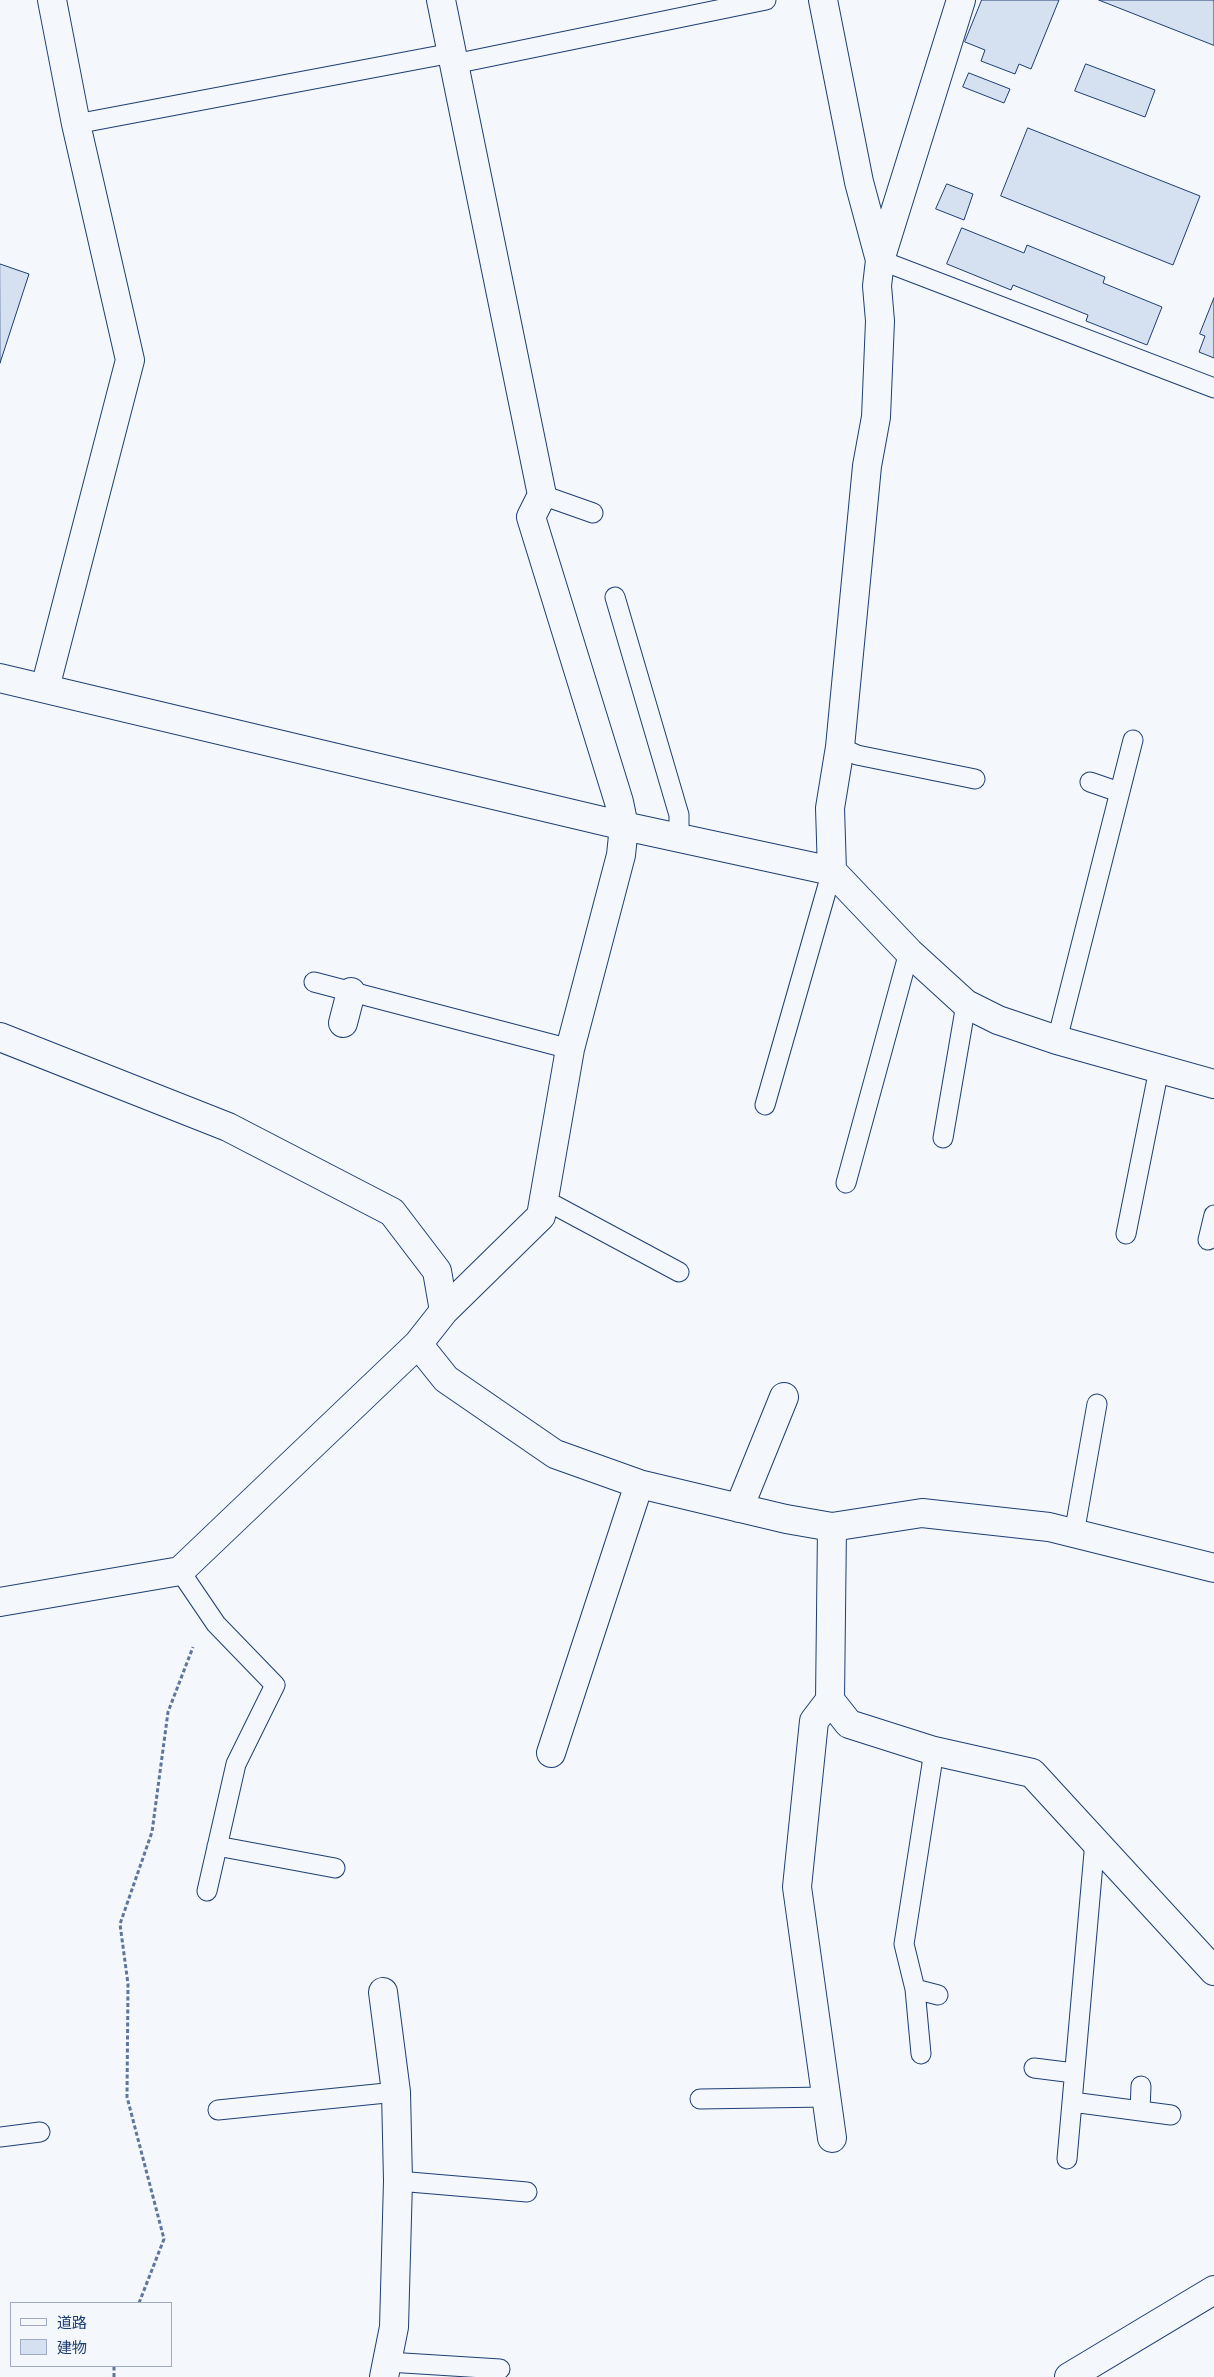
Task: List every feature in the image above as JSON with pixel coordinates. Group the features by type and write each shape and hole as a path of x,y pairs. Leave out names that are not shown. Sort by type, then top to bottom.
{"street":[{"path":"44,688 130,360 76,124 52,0"},
{"path":"0,1602 180,1571 418,1344 444,1311 541,1216 570,1049 621,855 624,826 619,802 531,517 542,495 442,0"},
{"path":"822,0 859,182 880,260"},
{"path":"832,871 830,808 840,747 867,466 876,417 880,321 877,286 880,260 961,0"},
{"path":"0,678 624,826 832,871 908,952 966,1004 998,1020 1057,1040 1214,1084"},
{"path":"342,1023 352,992"},
{"path":"0,1037 228,1127 392,1212 437,1272 444,1311"},
{"path":"418,1344 446,1379 555,1454 639,1484 786,1519 832,1527 922,1513 1049,1527 1214,1568"},
{"path":"740,1508 784,1397"},
{"path":"551,1753 639,1484"},
{"path":"832,1527 830,1700 814,1721 797,1887 832,2138"},
{"path":"830,1700 849,1724 934,1752 1032,1773 1214,1971"},
{"path":"383,1992 396,2092 398,2181 394,2327 386,2370"},
{"path":"1069,2377 1214,2290"}],"lane":[{"path":"76,124 453,58 766,0"},
{"path":"880,260 1214,388"},
{"path":"542,495 594,513"},
{"path":"615,597 679,815 678,838"},
{"path":"1057,1040 1133,740"},
{"path":"840,747 857,755 976,779"},
{"path":"1090,782 1119,792"},
{"path":"765,1105 832,871"},
{"path":"846,1183 908,952"},
{"path":"314,982 570,1049"},
{"path":"943,1138 966,1004"},
{"path":"1126,1234 1159,1069"},
{"path":"545,1200 679,1272"},
{"path":"1208,1240 1214,1215"},
{"path":"1074,1534 1097,1404"},
{"path":"180,1571 208,1612 275,1685 236,1764 207,1891"},
{"path":"921,2054 915,1989 904,1944 934,1752"},
{"path":"1067,2159 1095,1841"},
{"path":"217,1846 335,1868"},
{"path":"915,1989 938,1995"},
{"path":"1034,2068 1074,2072"},
{"path":"1140,2110 1141,2086"},
{"path":"218,2110 396,2092"},
{"path":"700,2099 826,2096"},
{"path":"1072,2102 1171,2115"},
{"path":"0,2137 40,2132"},
{"path":"398,2181 527,2192"},
{"path":"386,2370 500,2369"}],"path":[{"path":"139,2302 164,2239 126,2097 128,1984 120,1924 152,1832 168,1712 208,1612"}],"building":[{"path":"982,0 1059,0 1031,69 1019,64 1015,74 981,61 985,50 965,42"},
{"path":"1099,0 1214,0 1214,45"},
{"path":"1086,64 1155,90 1145,117 1075,91"},
{"path":"969,73 1010,89 1004,103 963,87"},
{"path":"1028,128 1200,196 1173,265 1001,196"},
{"path":"947,184 973,194 964,220 936,209"},
{"path":"962,228 1024,253 1027,245 1105,277 1103,283 1162,307 1147,345 1086,321 1088,315 1013,285 1011,290 947,264"},
{"path":"0,264 29,274 0,363"},
{"path":"1214,298 1214,358 1199,352 1205,336 1200,334"}]}
